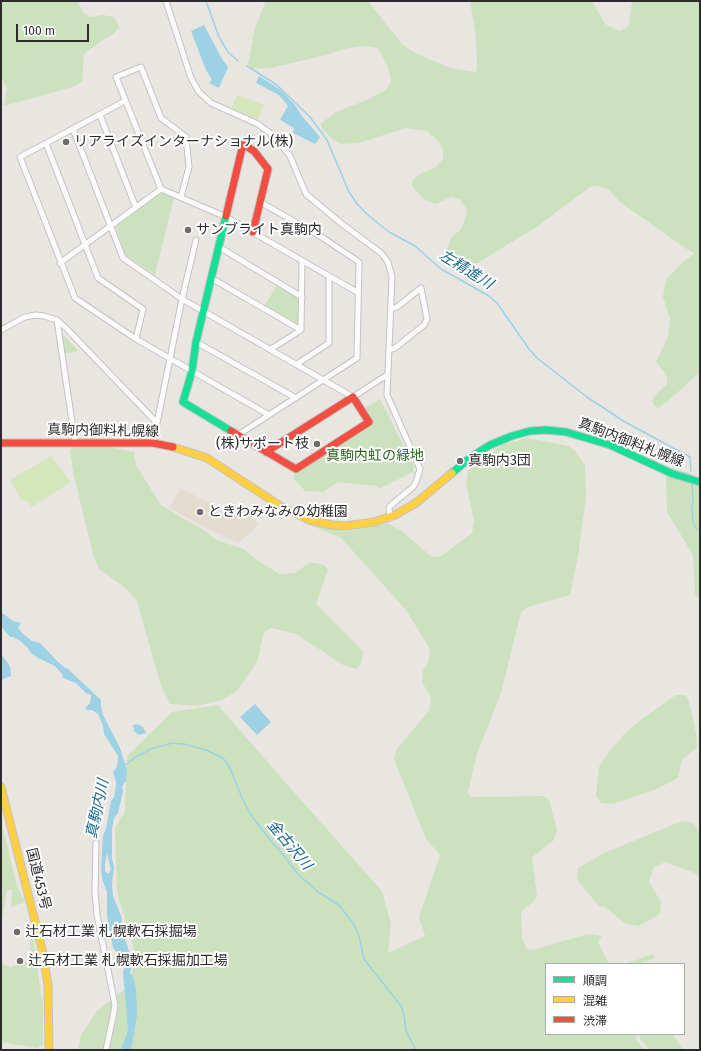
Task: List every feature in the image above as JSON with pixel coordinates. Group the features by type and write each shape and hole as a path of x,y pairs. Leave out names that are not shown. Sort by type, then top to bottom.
{"main road":[{"path":"253,232 268,168 254,151 243,144 196,342 192,371 183,402 266,452 296,469 369,422 353,397 266,452"},
{"name":"真駒内御料札幌線","path":"1,443 153,443 178,448 207,458 282,507 309,520 332,525 346,526 390,518 416,503 471,458 490,445 512,436 546,430 566,432 610,445 673,474 700,482"},
{"name":"国道453号","path":"1,787 42,949 48,985 49,1050"}],"street":[{"path":"166,1 191,78 199,92 210,102 258,124 275,137 290,156 306,194 342,224 382,253 391,268 391,309 387,395 420,469 413,487 390,506 390,518"},
{"path":"181,197 189,167 186,137 161,118 141,67 116,77 161,189 226,217 357,292"},
{"path":"125,101 20,157 60,263 75,298 136,339 269,415"},
{"path":"100,115 136,208"},
{"path":"73,129 123,258 182,299 353,397 387,375"},
{"path":"46,143 98,278 144,309 136,339"},
{"path":"60,263 161,189"},
{"path":"238,435 324,381 357,358 358,262 320,236 260,202"},
{"path":"153,443 156,422 182,299 196,240"},
{"path":"219,248 302,296"},
{"path":"301,330 302,261"},
{"path":"297,364 329,343 330,277"},
{"path":"211,278 301,330"},
{"path":"389,350 395,348 424,325 427,319 421,288 396,307 391,309"},
{"path":"1,330 25,316 44,316 57,320 156,422"},
{"path":"57,320 75,442"},
{"path":"271,349 301,330"},
{"path":"196,342 296,398"},
{"path":"96,843 95,891 97,915 115,1005 114,1017 106,1050"}],"shaded area":[{"name":"ときわみなみの幼稚園","path":"180,488 214,505 228,516 241,505 259,525 238,543 210,530 169,508"}],"green space":[{"path":"1,1 77,1 84,13 90,17 103,15 114,17 119,27 115,33 84,54 82,82 73,87 4,106 7,88 1,77"},
{"path":"266,1 368,1 403,45 415,53 450,68 475,72 477,70 476,37 470,1 592,1 605,24 619,31 629,25 632,1 700,1 700,372 667,402 658,408 654,405 652,400 667,384 667,379 664,372 656,362 668,336 670,319 663,297 666,280 683,262 694,254 621,203 608,189 598,186 590,187 538,226 478,263 467,264 454,257 447,249 451,238 461,229 467,209 459,199 451,197 435,204 425,200 412,185 412,181 418,175 434,168 443,159 443,150 439,142 427,131 406,128 359,143 341,144 331,138 322,128 321,123 338,111 367,100 387,89 391,82 388,67 377,48 363,46 344,49 326,55 271,68 250,69 248,64 255,27"},
{"path":"237,95 264,105 258,119 231,109"},
{"path":"161,192 174,198 155,275 125,255 116,227"},
{"path":"277,285 299,298 299,323 296,323 265,305"},
{"path":"61,336 65,336 78,351 62,354"},
{"name":"真駒内虹の緑地","path":"380,399 414,467 413,472 379,489 377,486 338,482 323,492 305,491 293,478 296,472 373,423 364,408"},
{"path":"527,438 568,446 574,450 585,465 586,498 578,556 570,595 528,607 521,612 501,693 477,754 468,792 470,797 544,796 549,800 557,830 554,840 532,857 537,895 534,901 521,912 522,938 527,949 532,950 588,934 602,936 598,942 608,963 545,963 545,1035 636,1035 637,1041 645,1050 78,1050 81,1035 97,1011 129,986 136,956 117,892 115,828 125,812 127,756 172,712 218,705 382,891 391,924 388,953 425,936 419,917 440,855 426,839 394,759 396,750 429,711 431,698 422,682 423,670 428,663 430,649 406,610 341,538 310,525 345,531 373,527 387,523 402,531 432,557 441,556 472,533 474,521 466,483 468,470 502,445"},
{"path":"104,446 134,452 136,465 161,505 204,530 216,540 244,549 257,560 280,574 295,573 310,562 324,565 328,570 316,604 363,651 361,664 356,669 343,665 296,634 271,628 264,632 257,662 237,691 222,700 197,706 170,704 160,683 137,601 124,587 99,569 94,558 73,472 70,450 74,447"},
{"path":"51,456 71,482 32,507 27,501 21,500 10,480"},
{"path":"673,468 692,474 700,483 700,601 695,594 693,555 667,512 666,474"},
{"path":"676,695 685,695 689,701 696,733 697,747 682,760 678,778 657,789 613,804 601,803 596,796 599,767 610,750 623,735 639,721"},
{"path":"1,820 17,886 25,902 11,907 12,890 7,890 1,927"},
{"path":"682,821 693,823 700,833 700,878 695,873 665,862 653,868 649,882 661,902 660,914 639,926 626,924 605,907 599,906 577,880 578,868 604,853"},
{"path":"33,937 41,995 43,999 43,1044 37,1048 1,1042 1,963 10,967 31,961 30,939"},
{"path":"653,954 655,958 641,963 628,963"},
{"path":"639,1035 674,1035 683,1050 650,1050 640,1039"}],"water":[{"path":"204,25 222,59 228,67 219,88 209,83 212,80 206,70 191,31"},
{"path":"259,76 281,90 295,105 301,115 320,137 315,144 293,133 294,128 280,120 288,106 279,95 256,83"},
{"path":"1,612 13,621 21,623 18,628 22,633 32,641 40,643 59,663 68,669 101,700 103,715 120,748 127,770 126,781 122,786 123,791 118,813 114,818 112,829 112,859 114,867 112,885 113,896 122,918 120,931 125,939 129,951 129,958 132,965 130,974 133,976 136,989 137,1015 131,1050 121,1050 128,1031 123,972 125,966 120,956 113,948 107,916 107,892 102,879 101,868 103,836 106,829 111,801 114,797 116,787 113,772 117,767 118,756 104,734 103,725 98,714 92,710 86,710 85,708 90,703 91,695 86,693 76,683 63,678 62,674 55,666 31,653 19,640 10,637 1,626","holes":["107,853 111,870 108,874 105,871"]},
{"path":"1,654 10,666 11,676 1,680"},
{"path":"255,704 271,722 257,735 240,717"},
{"path":"137,724 143,727 146,733 139,735 134,731 133,725"}],"waterway":[{"name":"左精進川","path":"206,1 219,37 228,52 238,61"},
{"name":"左精進川","path":"247,66 277,85 310,117 327,140 349,192 358,205 369,216 389,232 415,246 441,269 489,296 497,303 537,358 587,397 625,422 690,457 691,471"},
{"name":"左精進川","path":"692,483 693,521 696,528 700,530"},
{"name":"金古沢川","path":"125,765 151,749 172,743 184,744 206,750 223,758 230,768 251,815 271,841 298,874 318,892 339,905 353,923 359,936 364,959 401,1006 406,1031 416,1050"}],"traffic: fast":[{"path":"226,216 196,342 192,371 183,402 231,431"},
{"path":"452,473 471,457 490,445 512,436 530,431 546,430 566,432 610,445 673,474 700,482"}],"traffic: slow":[{"path":"173,447 207,458 282,507 309,520 332,525 346,526 374,522 395,515 416,503 452,473"},
{"path":"1,787 42,949 48,985 49,1050"}],"traffic: jam":[{"path":"226,216 243,144 254,151 268,169 253,232"},
{"path":"231,431 238,435 296,469 369,422 353,397 266,452"},
{"path":"1,443 153,443 173,447"}],"place":[{"name":"リアライズインターナショナル(株)","path":"66,142"},
{"name":"サンブライト真駒内","path":"188,230"},
{"name":"(株)サポート枝","path":"317,444"},
{"name":"真駒内3団","path":"460,461"},
{"name":"ときわみなみの幼稚園","path":"200,512"},
{"name":"辻石材工業 札幌軟石採掘場","path":"17,932"},
{"name":"辻石材工業 札幌軟石採掘加工場","path":"20,961"}],"water label":[{"name":"真駒内川","path":"98,809"}]}
